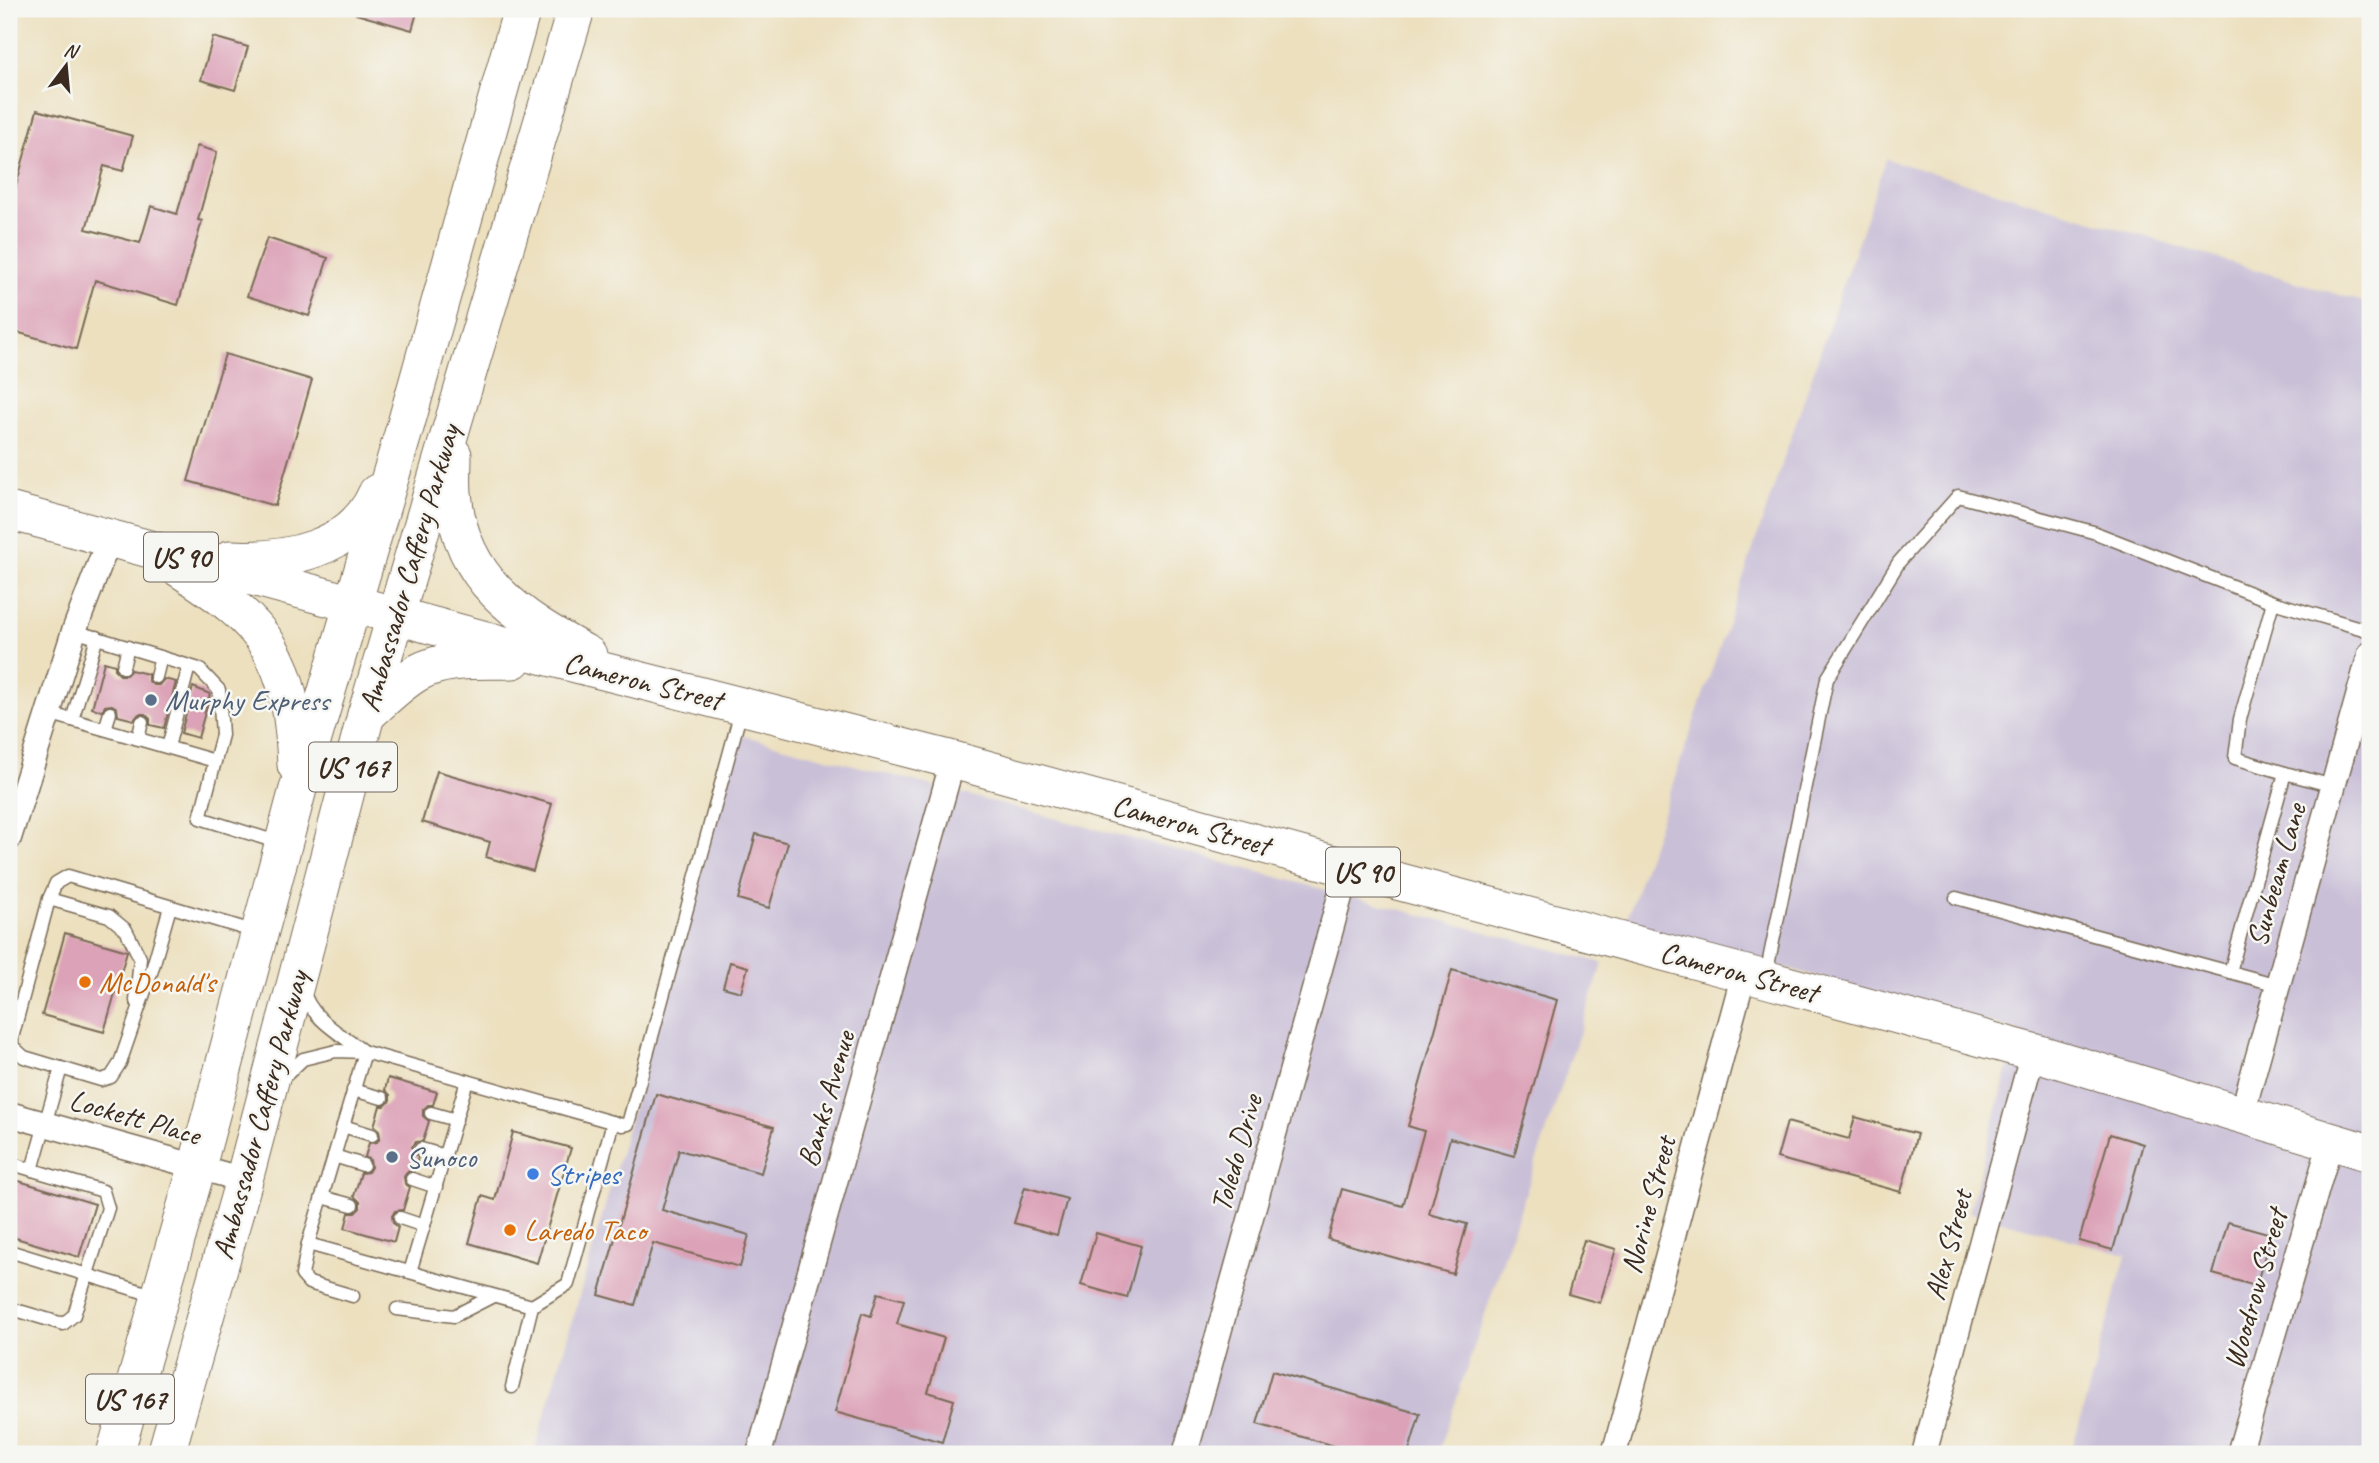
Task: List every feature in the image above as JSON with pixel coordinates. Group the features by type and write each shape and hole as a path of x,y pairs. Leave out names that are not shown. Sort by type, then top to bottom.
{"main road":[{"name":"Ambassador Caffery Parkway","path":"115,1454 197,1167 298,789 406,424 522,9"},
{"name":"Ambassador Caffery Parkway","path":"166,1454 244,1180 366,715 576,9"},
{"path":"454,413 453,493 459,527 470,557 480,573 514,610 625,676"},
{"path":"163,552 256,560 301,554 342,535 370,508 406,424"},
{"name":"Cameron Street","path":"9,511 556,659 953,760 1755,976 2034,1052 2370,1153"},
{"path":"163,552 245,616 280,665 290,696 295,730 298,789"},
{"path":"366,715 418,673 438,664 556,659"}],"street":[{"path":"9,838 47,713 85,634 110,537"},
{"name":"Sunbeam Lane","path":"2242,1114 2370,654"},
{"name":"Banks Avenue","path":"759,1454 953,760"},
{"name":"Toledo Drive","path":"1185,1454 1348,868"},
{"name":"Norine Street","path":"1614,1454 1755,976"},
{"name":"Alex Street","path":"1924,1454 2034,1052"},
{"name":"Lockett Place","path":"9,1114 244,1180"},
{"name":"Woodrow Street","path":"2239,1454 2331,1141"}],"lane":[{"path":"1755,976 1828,679 1899,562 1958,496 2093,532 2273,602 2370,631"},
{"path":"2273,602 2240,719 2235,758 2333,786"},
{"path":"72,720 85,634 199,669 219,690 222,735 200,818 284,844"},
{"path":"123,667 128,647"},
{"path":"156,677 161,657"},
{"path":"167,747 189,666"},
{"path":"267,1094 303,1059 336,1051 365,1052 622,1125 628,1124 742,706"},
{"path":"47,713 215,761"},
{"path":"105,729 110,713"},
{"path":"138,739 142,722"},
{"path":"2230,972 2285,773"},
{"path":"170,906 134,1023 120,1063 111,1077 101,1080 24,1057 12,1046 48,899 56,883 68,876 170,906 259,933"},
{"path":"1956,898 2278,985"},
{"path":"48,899 109,916 126,930 140,958 134,1023"},
{"path":"299,970 306,1000 321,1020 365,1052"},
{"path":"353,1296 309,1283 302,1275 308,1244 365,1052"},
{"path":"32,1170 61,1068"},
{"path":"410,1272 467,1082"},
{"path":"353,1090 382,1098"},
{"path":"431,1113 456,1120"},
{"path":"512,1387 533,1306 568,1283 613,1122"},
{"path":"343,1126 372,1135"},
{"path":"421,1149 445,1156"},
{"path":"334,1156 363,1165"},
{"path":"9,1163 103,1191 107,1208 74,1315 63,1324 9,1308"},
{"path":"412,1179 436,1186"},
{"path":"322,1197 352,1205"},
{"path":"400,1218 424,1226"},
{"path":"308,1244 533,1306"},
{"path":"9,1251 160,1297"},
{"path":"397,1309 454,1316 493,1296"}],"shaded area":[{"path":"1886,159 2370,304 2370,1454 2088,1454 2072,1450 2126,1255 1969,1212 2018,1031 1625,924"},
{"path":"740,735 1603,963 1438,1454 534,1454"}],"building":[{"path":"356,9 418,9 412,30 356,14"},
{"path":"213,37 248,47 235,90 201,80"},
{"path":"37,110 133,136 123,171 104,166 86,229 140,243 151,206 177,214 197,146 217,152 198,220 202,221 178,305 95,280 76,349 9,330 9,211"},
{"path":"267,238 328,258 309,316 247,296"},
{"path":"225,354 312,380 275,506 188,481"},
{"path":"104,662 115,665 115,670 120,675 126,675 131,670 148,674 148,680 153,685 159,685 164,679 176,682 164,728 150,725 150,719 145,714 139,714 134,720 118,716 117,708 112,705 105,706 102,711 92,708"},
{"path":"193,687 210,694 198,738 181,733"},
{"path":"437,771 552,804 533,871 486,857 490,842 422,822"},
{"path":"756,834 788,843 769,908 738,899"},
{"name":"McDonald's","path":"65,933 127,951 104,1032 42,1015"},
{"path":"730,962 748,967 741,992 723,987"},
{"path":"1452,970 1557,1000 1514,1156 1450,1138 1429,1214 1467,1224 1453,1274 1328,1239 1342,1189 1403,1206 1424,1131 1408,1126"},
{"name":"Sunoco","path":"388,1078 437,1092 433,1105 428,1105 423,1110 423,1116 429,1121 423,1141 416,1142 412,1147 418,1157 414,1171 407,1172 404,1177 405,1184 410,1187 403,1210 395,1211 392,1216 393,1223 398,1227 394,1242 345,1228 349,1213 355,1213 360,1208 360,1202 354,1196 361,1173 368,1172 371,1167 370,1160 365,1157 369,1143 377,1142 380,1137 379,1130 374,1126 380,1106 385,1106 390,1101 390,1095 385,1090"},
{"path":"656,1094 774,1127 761,1173 679,1150 662,1210 749,1235 740,1267 653,1243 635,1305 599,1295"},
{"path":"1855,1117 1917,1134 1901,1192 1777,1158 1787,1122 1849,1139"},
{"path":"513,1132 571,1148 537,1263 469,1243 482,1196 495,1200"},
{"path":"2110,1134 2143,1144 2113,1250 2079,1241"},
{"path":"9,1178 95,1204 79,1257 9,1236"},
{"path":"1025,1187 1067,1199 1057,1235 1014,1223"},
{"path":"2228,1222 2271,1234 2256,1286 2213,1274"},
{"path":"1096,1233 1141,1246 1127,1298 1081,1285"},
{"path":"1584,1240 1616,1249 1600,1303 1568,1294"},
{"path":"878,1293 904,1300 897,1324 944,1338 928,1392 954,1400 942,1442 835,1412 862,1313 871,1316"},
{"path":"1272,1371 1420,1414 1408,1454 1363,1454 1257,1424"}],"place":[{"name":"Murphy Express","path":"151,700"},
{"name":"McDonald's","path":"85,982"},
{"name":"Sunoco","path":"392,1157"},
{"name":"Stripes","path":"533,1174"},
{"name":"Laredo Taco","path":"510,1230"}]}
